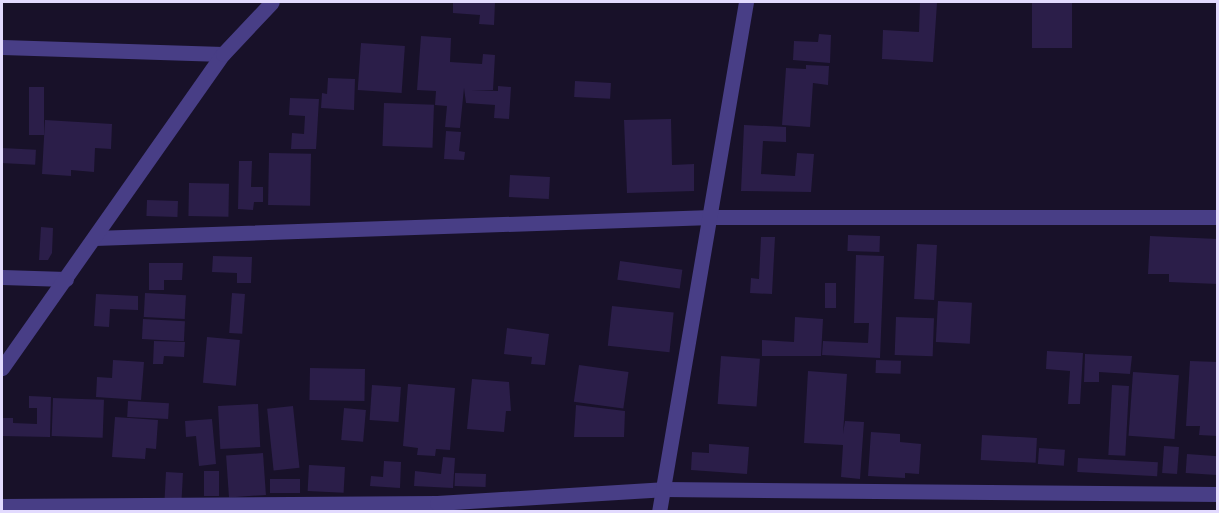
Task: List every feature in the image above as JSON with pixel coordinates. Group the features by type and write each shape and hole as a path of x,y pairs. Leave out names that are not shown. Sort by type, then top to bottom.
{"street":[{"path":"2,368 223,54 272,2"},
{"path":"659,512 712,217 746,2"},
{"path":"2,47 223,54"},
{"path":"94,238 712,217 1218,217"},
{"path":"2,277 66,279"},
{"path":"2,506 437,503 663,489 1218,494"}],"building":[{"path":"453,2 495,2 494,25 479,24 480,15 453,13"},
{"path":"920,2 937,3 933,62 882,59 883,30 919,32"},
{"path":"1032,2 1072,2 1072,48 1032,48"},
{"path":"819,34 831,35 830,63 793,60 794,41 818,42"},
{"path":"421,36 451,38 450,62 482,64 483,54 495,55 493,90 471,90 498,91 498,86 511,87 509,119 494,118 495,105 466,103 464,88 460,128 445,127 447,106 435,105 436,91 417,90"},
{"path":"361,43 405,46 402,93 358,90"},
{"path":"806,65 829,66 828,85 813,83 810,127 782,125 786,68 806,69"},
{"path":"328,78 355,79 354,110 321,108 322,93 327,94"},
{"path":"575,81 611,83 610,99 574,97"},
{"path":"29,87 44,87 44,135 29,135"},
{"path":"290,98 319,99 316,149 291,149 292,133 304,134 305,116 289,115"},
{"path":"384,103 434,105 432,148 382,146"},
{"path":"671,119 672,165 694,164 694,191 627,193 624,120"},
{"path":"45,120 112,124 111,149 95,148 94,172 71,170 71,176 42,174"},
{"path":"744,125 786,127 786,142 763,141 761,174 795,176 797,153 814,154 811,192 741,191"},
{"path":"446,131 461,132 459,151 465,152 464,160 444,159"},
{"path":"2,148 36,150 35,165 2,163"},
{"path":"269,153 311,154 310,206 268,205"},
{"path":"239,161 252,161 251,187 263,187 263,202 254,202 253,210 238,209"},
{"path":"510,175 550,177 549,199 509,197"},
{"path":"189,183 229,184 228,217 188,216"},
{"path":"147,200 178,201 177,217 146,216"},
{"path":"41,227 53,228 52,253 48,260 39,260"},
{"path":"848,235 880,236 879,252 847,251"},
{"path":"1150,236 1218,239 1218,284 1169,282 1169,274 1148,274"},
{"path":"761,237 775,237 772,294 750,293 751,278 759,279"},
{"path":"917,244 937,245 934,300 914,299"},
{"path":"856,255 884,256 880,358 822,355 823,341 868,343 869,323 854,323"},
{"path":"213,256 252,257 251,283 237,283 237,273 212,272"},
{"path":"620,261 682,270 680,289 617,280"},
{"path":"149,263 183,263 182,280 164,280 164,290 149,290"},
{"path":"825,283 836,283 836,308 825,308"},
{"path":"145,293 186,295 185,319 144,317"},
{"path":"232,293 245,294 242,334 229,333"},
{"path":"96,294 138,296 138,310 110,309 109,327 94,326"},
{"path":"938,301 972,303 970,344 936,342"},
{"path":"612,306 674,312 669,352 608,346"},
{"path":"795,317 823,319 821,356 762,356 762,340 794,342"},
{"path":"896,317 934,318 933,356 895,355"},
{"path":"143,319 185,321 184,341 142,339"},
{"path":"507,328 549,334 545,365 531,364 532,357 504,354"},
{"path":"207,337 240,340 236,386 203,383"},
{"path":"154,341 185,342 184,357 164,356 163,364 153,364"},
{"path":"1047,351 1083,353 1080,404 1068,404 1070,371 1046,369"},
{"path":"1085,354 1132,356 1130,374 1099,372 1099,382 1084,382"},
{"path":"721,356 760,359 757,407 718,404"},
{"path":"113,360 144,362 141,400 96,397 97,377 112,378"},
{"path":"876,360 901,361 901,374 876,373"},
{"path":"1190,361 1218,362 1218,436 1199,435 1200,426 1186,426"},
{"path":"579,365 629,372 623,409 574,402"},
{"path":"310,368 365,369 364,401 309,400"},
{"path":"808,371 847,374 843,434 845,421 864,422 860,479 841,477 843,445 804,443"},
{"path":"1133,372 1179,375 1174,439 1129,436"},
{"path":"472,379 509,382 511,411 506,411 504,432 467,429"},
{"path":"408,384 455,388 450,450 436,449 435,456 417,455 418,448 403,446"},
{"path":"372,385 401,387 398,422 370,420"},
{"path":"1112,385 1129,386 1125,456 1108,455"},
{"path":"29,396 51,397 50,437 2,436 2,418 13,418 13,423 37,424 37,408 29,408"},
{"path":"53,398 104,400 103,438 52,436"},
{"path":"128,401 169,403 168,419 127,417"},
{"path":"258,404 260,447 220,449 218,406"},
{"path":"576,405 625,411 624,437 574,437"},
{"path":"293,406 299,468 274,470 267,409"},
{"path":"344,408 366,410 363,442 341,440"},
{"path":"115,417 158,420 156,449 146,448 145,459 112,457"},
{"path":"212,419 216,464 199,466 196,436 186,437 185,421"},
{"path":"871,432 900,434 900,442 921,444 919,474 905,473 905,478 868,476"},
{"path":"982,435 1037,438 1036,463 981,460"},
{"path":"709,444 749,447 747,474 691,470 692,452 709,453"},
{"path":"1164,446 1179,447 1177,474 1162,473"},
{"path":"1039,448 1065,450 1064,466 1038,464"},
{"path":"263,453 266,495 229,497 226,456"},
{"path":"1187,454 1218,456 1217,475 1186,473"},
{"path":"443,457 455,458 453,488 414,486 415,471 441,474"},
{"path":"1078,458 1158,462 1157,476 1077,472"},
{"path":"384,461 401,462 400,488 370,486 371,476 383,477"},
{"path":"309,465 345,467 344,493 308,491"},
{"path":"204,471 219,471 219,496 204,496"},
{"path":"166,472 183,473 181,505 164,504"},
{"path":"455,473 486,474 486,487 455,486"},
{"path":"270,479 300,479 300,493 270,493"}]}
